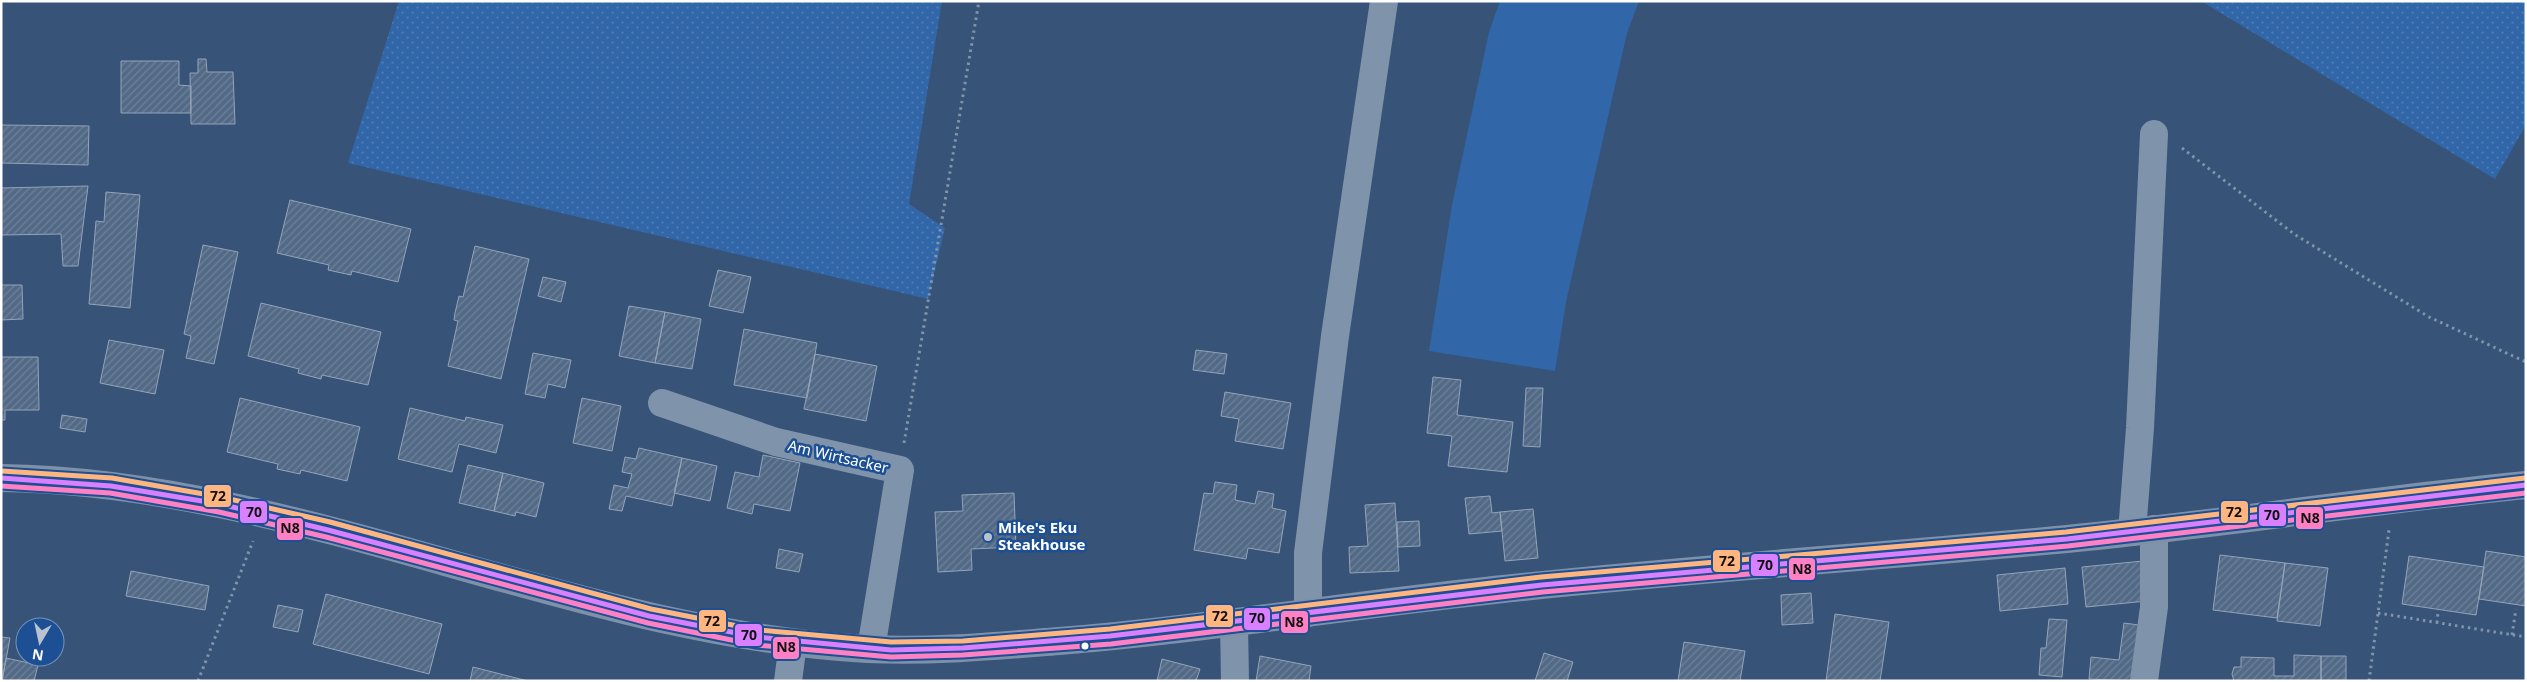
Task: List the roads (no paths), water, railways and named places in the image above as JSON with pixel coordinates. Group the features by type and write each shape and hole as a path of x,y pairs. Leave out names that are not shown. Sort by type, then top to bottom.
{"main road":[{"path":"1,478 50,479 137,488 264,515 642,614 794,643 871,649 929,650 1016,645 1234,623 1420,598 1599,579 1916,553 2143,531 2393,499 2526,485"}],"street":[{"path":"1308,613 1308,553 1331,366 1384,1"},
{"path":"2144,681 2154,606 2143,531 2140,428 2154,134"},
{"name":"Am Wirtsacker","path":"662,403 776,442 900,470 871,649"},
{"path":"1234,623 1235,681"},
{"path":"788,681 794,643"}],"place":[{"name":"Mike's Eku Steakhouse","path":"988,537"}]}
